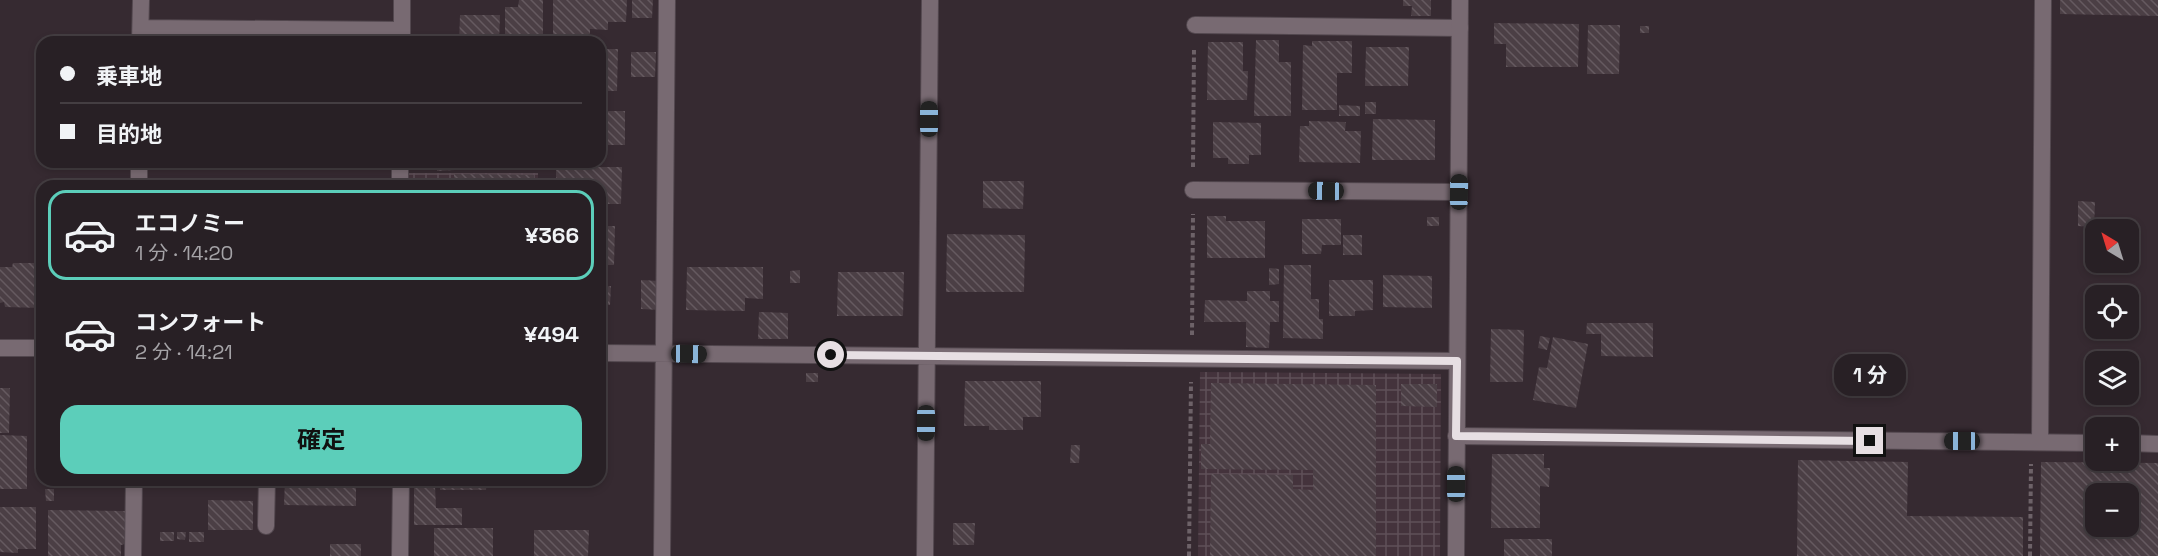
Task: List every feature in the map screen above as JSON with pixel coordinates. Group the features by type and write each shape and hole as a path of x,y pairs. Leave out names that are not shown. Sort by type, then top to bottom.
{"street":[{"path":"141,0 140,35 402,36 402,0"},
{"path":"662,556 667,0"},
{"path":"925,556 930,0"},
{"path":"1456,556 1461,0"},
{"path":"2036,442 2043,0"},
{"path":"1195,25 1460,27"},
{"path":"1193,189 1459,192"},
{"path":"0,348 36,348"},
{"path":"606,353 1457,361"},
{"path":"1456,436 2085,443"},
{"path":"2139,443 2158,444"},
{"path":"133,556 134,486"},
{"path":"266,526 267,486"},
{"path":"400,556 401,486"}],"path":[{"path":"1189,556 1195,25"},
{"path":"2030,556 2036,442"}],"shaded area":[{"path":"409,173 538,173 538,180 409,180"},
{"path":"1200,372 1441,374 1440,556 1198,556"}],"building":[{"path":"519,0 543,0 543,36 505,36 505,7 518,7"},
{"path":"553,0 627,0 626,22 608,22 608,30 590,29 590,34 553,34"},
{"path":"632,0 653,0 652,18 632,18"},
{"path":"1403,0 1431,0 1431,16 1411,16 1412,6 1403,6"},
{"path":"2060,0 2158,0 2158,16 2060,14"},
{"path":"460,15 500,15 499,36 459,36"},
{"path":"1494,23 1579,24 1578,67 1506,67 1506,44 1494,44"},
{"path":"1588,25 1620,25 1619,74 1587,74"},
{"path":"1640,26 1649,26 1649,33 1640,33"},
{"path":"1256,40 1279,40 1279,62 1291,62 1291,116 1254,116"},
{"path":"1312,41 1352,41 1352,73 1337,73 1337,110 1302,110 1303,45 1312,46"},
{"path":"1208,42 1243,42 1243,71 1248,71 1247,100 1207,100"},
{"path":"1366,47 1409,47 1408,86 1365,86"},
{"path":"606,49 618,49 617,91 606,91"},
{"path":"631,52 656,52 655,77 631,77"},
{"path":"1365,102 1376,102 1376,114 1365,114"},
{"path":"1339,105 1360,106 1360,116 1339,116"},
{"path":"606,111 625,111 625,145 606,145"},
{"path":"1373,119 1435,120 1435,160 1372,160"},
{"path":"1309,121 1346,122 1345,131 1361,131 1360,163 1299,162 1300,126 1309,126"},
{"path":"1213,122 1261,123 1261,155 1249,155 1249,164 1228,164 1228,158 1213,158"},
{"path":"622,167 621,204 606,204 606,180 556,180 556,168"},
{"path":"437,168 455,168 455,170 437,171"},
{"path":"454,174 534,175 534,180 454,180"},
{"path":"983,181 1024,181 1023,209 983,208"},
{"path":"2078,201 2095,202 2094,219 2085,219 2085,226 2078,226"},
{"path":"1207,216 1226,216 1226,221 1265,221 1265,258 1207,258"},
{"path":"1427,217 1439,217 1439,226 1427,226"},
{"path":"1302,219 1341,219 1341,245 1322,245 1321,254 1302,254"},
{"path":"606,226 615,226 614,265 606,265"},
{"path":"947,234 1025,235 1024,292 946,292"},
{"path":"1343,235 1362,235 1362,255 1343,255"},
{"path":"13,263 36,263 36,308 5,307 4,302 0,303 0,267 12,267"},
{"path":"1284,265 1311,265 1311,299 1319,299 1319,319 1323,319 1323,339 1283,338"},
{"path":"687,267 763,267 763,299 745,298 745,311 686,310"},
{"path":"1269,268 1279,269 1279,284 1269,285"},
{"path":"800,270 800,283 790,283 790,271"},
{"path":"838,272 904,272 903,316 837,316"},
{"path":"1383,275 1432,276 1432,308 1383,307"},
{"path":"641,280 660,281 660,310 641,309"},
{"path":"1329,280 1373,280 1373,310 1355,311 1355,316 1329,316"},
{"path":"606,286 611,286 610,305 606,305"},
{"path":"1247,291 1270,291 1270,301 1279,301 1279,322 1270,322 1269,348 1246,347 1246,322 1204,322 1205,300 1247,301"},
{"path":"759,312 788,313 788,339 758,339"},
{"path":"1587,323 1653,323 1653,357 1601,356 1601,334 1586,334"},
{"path":"1491,329 1524,330 1523,382 1490,382"},
{"path":"1540,336 1550,338 1547,350 1538,348"},
{"path":"1553,337 1588,344 1576,408 1533,400 1539,367 1547,368"},
{"path":"806,373 818,373 818,382 806,382"},
{"path":"965,381 1041,381 1041,417 1023,417 1023,430 989,430 989,426 964,426"},
{"path":"1211,383 1376,385 1376,556 1210,556 1211,474 1293,475 1293,489 1313,490 1313,470 1201,469 1201,444 1210,444"},
{"path":"1401,384 1437,384 1437,407 1401,406"},
{"path":"0,388 10,388 9,433 0,433"},
{"path":"0,435 27,436 27,489 0,489"},
{"path":"1071,445 1080,445 1079,463 1070,463"},
{"path":"1492,454 1544,454 1544,468 1550,468 1549,487 1540,486 1540,528 1491,528"},
{"path":"1798,460 1908,462 1907,516 2023,517 2023,556 1797,556"},
{"path":"2041,462 2085,462 2085,471 2139,471 2139,463 2158,463 2158,556 2040,556"},
{"path":"285,486 356,486 356,506 284,505"},
{"path":"414,486 435,486 436,508 462,508 462,525 414,525"},
{"path":"440,486 486,486 486,490 440,490"},
{"path":"45,489 54,489 54,501 46,501"},
{"path":"208,500 253,501 253,530 208,530"},
{"path":"0,507 36,507 36,549 18,549 18,553 0,552"},
{"path":"48,510 125,511 125,544 121,545 121,556 48,556"},
{"path":"953,523 975,523 974,545 953,545"},
{"path":"434,528 493,528 493,556 434,556"},
{"path":"534,530 589,530 588,556 534,556"},
{"path":"160,532 174,532 174,541 160,541"},
{"path":"177,532 186,532 185,540 177,539"},
{"path":"189,532 204,532 204,542 189,542"},
{"path":"1504,539 1552,539 1552,556 1504,556"},
{"path":"330,544 361,544 361,556 330,556"}],"route":[{"path":"831,355 1457,361 1456,436 1870,441"}]}
